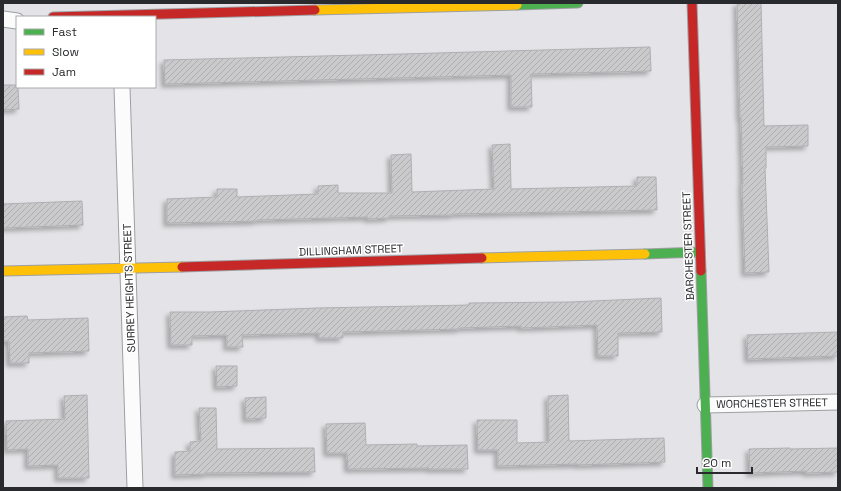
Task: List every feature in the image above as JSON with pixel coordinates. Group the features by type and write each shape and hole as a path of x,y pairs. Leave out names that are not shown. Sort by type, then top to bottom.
{"street":[{"path":"120,16 578,3"},
{"name":"BARCHESTER STREET","path":"692,3 708,488"},
{"path":"3,19 16,21"},
{"name":"SURREY HEIGHTS STREET","path":"122,88 135,488"},
{"name":"DILLINGHAM STREET","path":"3,271 700,252"},
{"name":"WORCHESTER STREET","path":"705,405 838,402"}],"building":[{"path":"737,3 761,3 764,126 808,125 808,146 766,147 765,168 769,272 745,273"},
{"path":"650,47 651,71 531,74 532,107 511,107 511,75 165,84 164,60"},
{"path":"3,85 16,85 16,88 18,88 19,109 3,110"},
{"path":"510,144 511,189 637,186 637,177 656,177 657,210 454,214 389,216 389,218 368,219 368,217 167,223 167,199 217,197 217,189 237,189 237,197 318,194 318,186 338,185 338,193 392,193 391,155 411,154 412,192 494,189 492,145"},
{"path":"82,201 83,225 3,228 3,204"},
{"path":"661,298 662,332 618,333 618,356 598,356 597,325 343,332 343,338 319,338 319,333 242,335 243,347 227,347 227,335 192,336 192,345 171,345 170,312 469,305 469,303 570,302"},
{"path":"27,316 28,320 88,318 89,351 29,353 29,363 10,363 9,341 3,341 3,317"},
{"path":"838,332 838,356 748,359 747,335"},
{"path":"216,366 237,366 237,386 217,387"},
{"path":"87,395 89,478 58,478 58,465 28,466 28,449 7,450 6,421 65,419 64,396"},
{"path":"568,395 569,441 664,438 665,462 498,466 498,450 478,450 477,420 517,420 517,443 549,442 548,396"},
{"path":"266,397 266,418 246,419 245,398"},
{"path":"199,408 216,408 217,449 314,448 315,472 206,473 207,474 175,475 175,452 190,451 190,442 201,441"},
{"path":"365,423 366,445 467,445 468,469 348,469 347,453 327,453 326,424"},
{"path":"838,448 838,472 806,473 806,471 750,473 749,449"}],"traffic: fast":[{"path":"517,5 578,3"},
{"path":"645,254 700,252"},
{"path":"701,271 708,488"}],"traffic: slow":[{"path":"315,10 517,5"},
{"path":"482,258 645,254"},
{"path":"3,271 182,267"}],"traffic: jam":[{"path":"692,3 701,271"},
{"path":"90,16 315,10"},
{"path":"182,267 482,258"}]}
